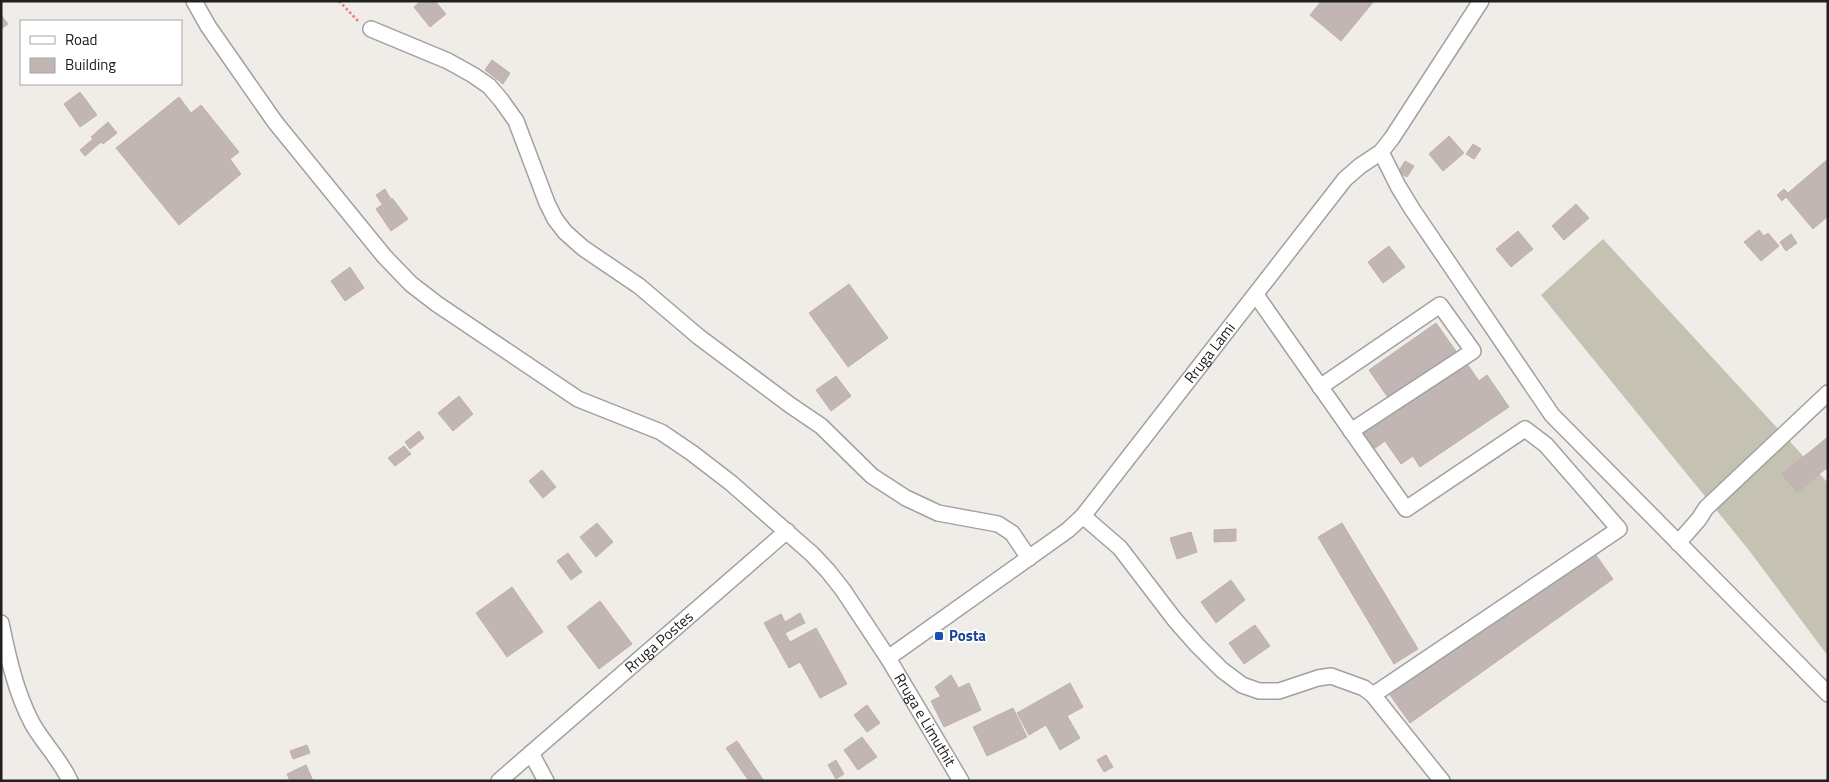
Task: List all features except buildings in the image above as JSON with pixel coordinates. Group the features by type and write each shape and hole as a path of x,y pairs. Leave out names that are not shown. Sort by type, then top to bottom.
{"street":[{"name":"Rruga e Limuthit","path":"194,1 208,26 274,122 384,256 411,284 437,304 578,399 660,432 684,448 731,483 787,530 828,571 888,658 961,781"},
{"name":"Rruga Lami","path":"888,658 1030,558 1068,530 1083,516 1346,179 1360,166 1377,155 1406,119 1482,1"},
{"path":"371,29 448,61 489,86 516,121 555,220 583,248 639,286 699,337 790,405 822,426 872,476 906,498 938,513 998,524 1012,533 1030,558"},
{"path":"1377,155 1552,415 1828,694"},
{"path":"1256,295 1406,509 1525,429 1546,445 1620,529 1372,695"},
{"path":"1320,386 1440,305 1473,351 1351,431"},
{"path":"1678,543 1706,508 1828,393"},
{"path":"1083,516 1120,548 1175,620 1197,645 1222,670 1242,685 1259,691 1279,691 1318,678 1331,676 1364,688 1372,695 1442,781"},
{"name":"Rruga Postes","path":"499,781 787,530"},
{"path":"1,623 21,700 32,724 62,766 70,781"},
{"path":"531,753 546,781"}],"path":[{"path":"339,1 360,22 371,29"}],"shaded area":[{"path":"1603,239 1828,483 1828,656 1748,549 1541,295"}],"place":[{"name":"Posta","path":"939,636"}]}
